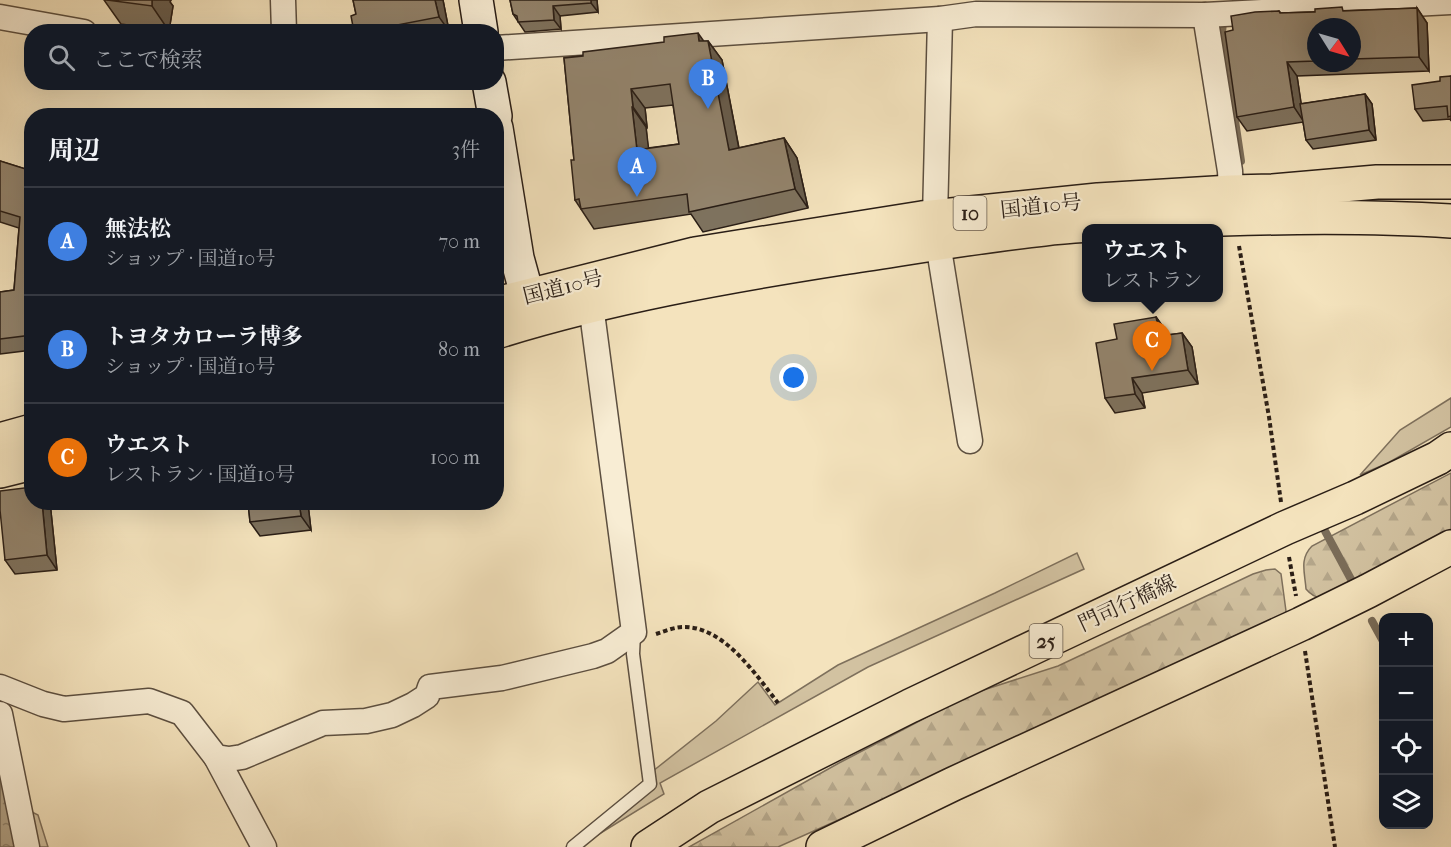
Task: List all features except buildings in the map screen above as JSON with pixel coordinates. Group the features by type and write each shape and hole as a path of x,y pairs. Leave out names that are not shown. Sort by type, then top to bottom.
{"main road":[{"name":"国道10号","path":"1234,205 1274,191 1377,182 1451,182"},
{"name":"10","path":"1274,191 1451,199"},
{"name":"国道10号","path":"1085,224 1234,205 1451,221"},
{"name":"国道10号","path":"504,323 519,307 695,254 937,230 1046,229 1082,224"},
{"name":"国道10号","path":"519,307 591,305 783,267 937,230"},
{"path":"0,440 24,433"},
{"name":"門司行橋線","path":"648,847 709,807 889,717 1446,453"},
{"path":"0,471 24,465"},
{"path":"823,847 953,784 1301,624 1451,547"}],"street":[{"path":"283,0 284,24"},
{"path":"476,0 480,24"},
{"path":"504,47 940,19 976,7 1205,15 1451,2"},
{"path":"1205,15 1234,205"},
{"path":"0,17 39,24"},
{"path":"940,19 937,230 970,441"},
{"path":"490,90 494,108"},
{"path":"504,178 517,258 519,307"},
{"path":"216,758 242,757 323,723 366,721 392,714 427,696 430,687 502,678 593,656 633,637 591,305"},
{"path":"0,687 43,704 64,709 149,701 182,713 216,758 264,847"},
{"path":"0,714 27,847"}],"lane":[{"path":"573,847 650,784 633,654 633,637"}],"path":[{"path":"1234,205 1335,847"},
{"path":"633,637 644,640 653,634 681,627 711,634 733,650 753,670 778,704"}],"green space":[{"path":"1451,398 1451,427 1388,463 1360,475 1400,430"},
{"path":"1451,473 1451,529 1325,597 1314,596 1306,589 1304,561 1312,546"},
{"path":"1077,553 1084,569 868,667 660,783 664,794 591,839 654,787 653,771 716,721 758,682 775,705 838,665"},
{"path":"1275,569 1281,574 1286,611 1284,615 778,847 689,847 839,763 971,694 1058,666 1253,574"},
{"path":"26,809 38,815 48,847 31,847"}],"water":[{"path":"0,765 15,847 0,847"}],"waterway":[{"path":"1223,22 1222,33 1241,161"},
{"path":"1325,531 1353,583"},
{"path":"1372,621 1379,634"}],"place":[{"name":"トヨタカローラ博多","path":"708,109"},
{"name":"無法松","path":"637,197"},
{"name":"ウエスト","path":"1152,371"}]}
